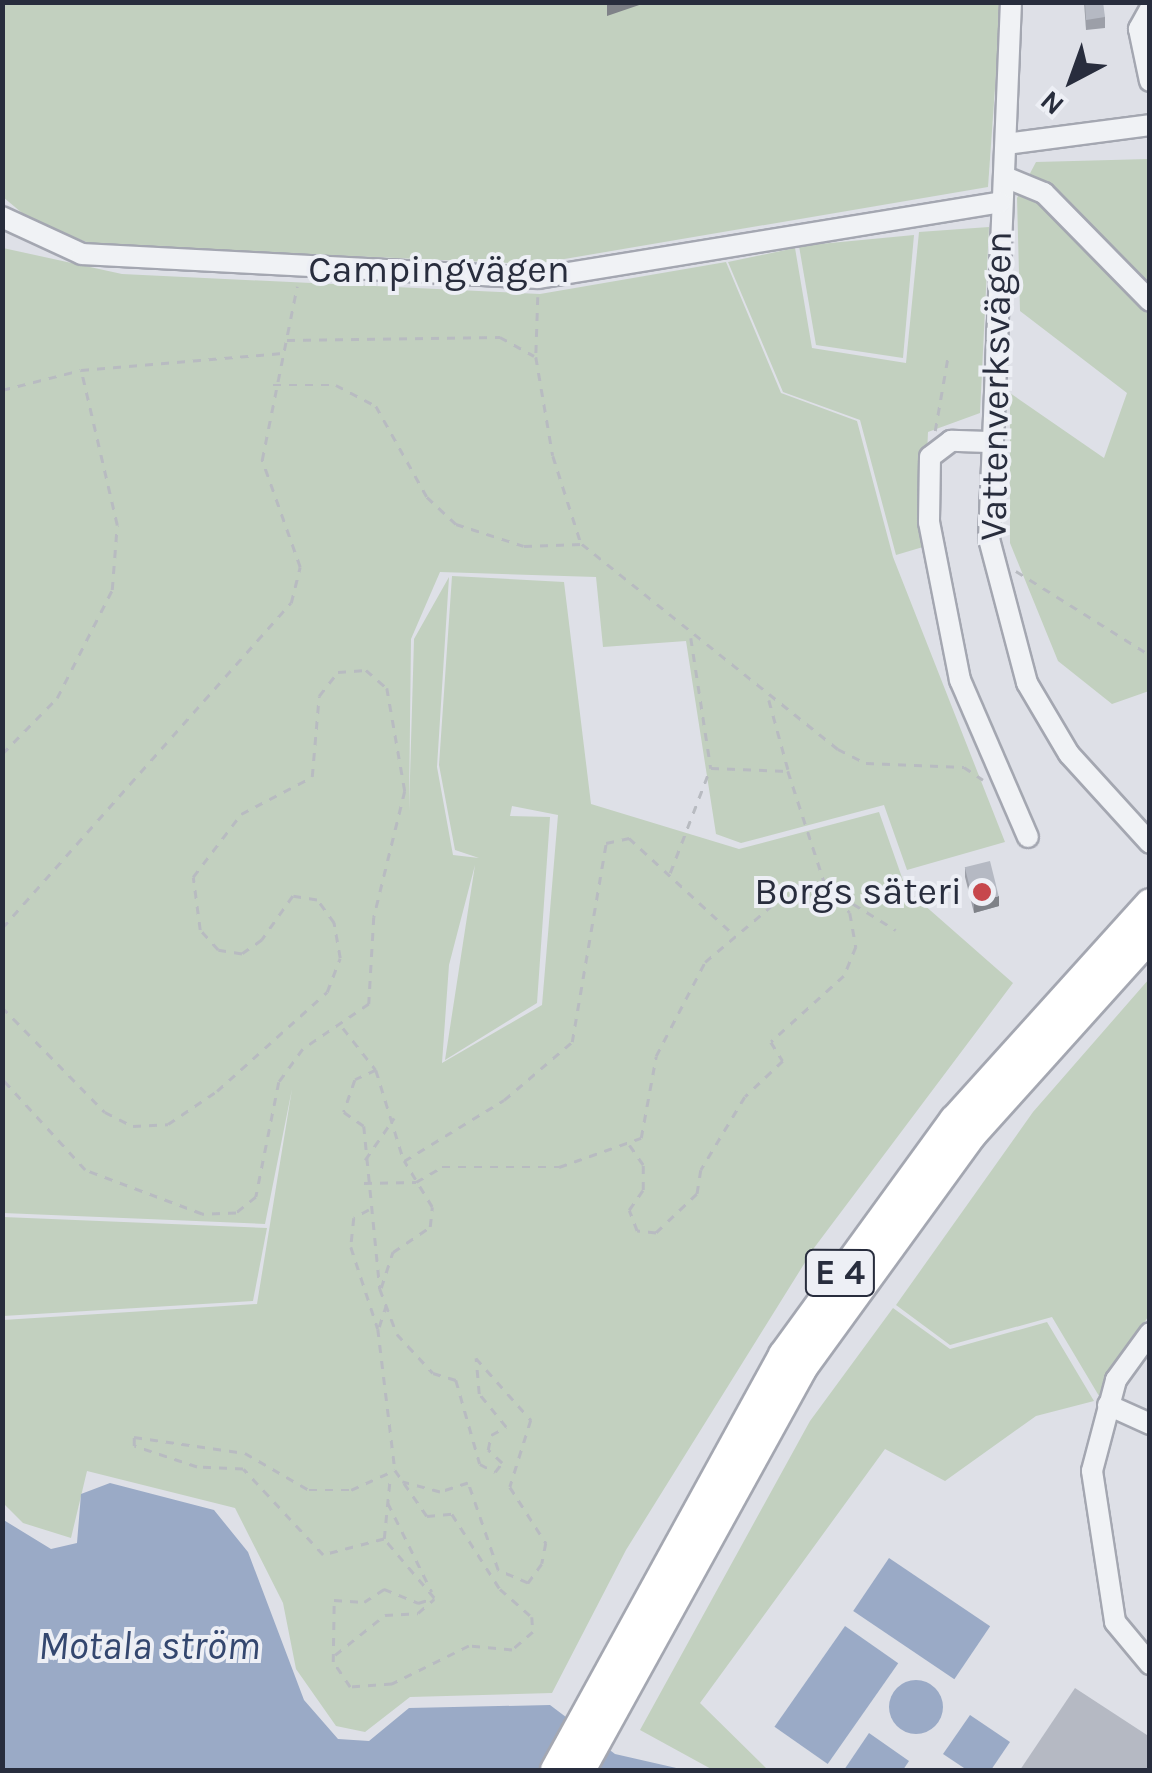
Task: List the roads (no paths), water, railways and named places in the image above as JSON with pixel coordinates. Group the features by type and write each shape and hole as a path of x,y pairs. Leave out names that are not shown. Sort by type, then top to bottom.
{"highway":[{"name":"E 4","path":"581,1770 607,1694 702,1488 872,1226 1015,1048 1150,903"},
{"name":"E 4","path":"555,1770 607,1694 723,1498 846,1304 972,1136 1150,937"}],"street":[{"name":"Vattenverksvägen","path":"1011,2 1005,177 1000,202 988,442 992,554 1027,682 1069,754 1150,843"},
{"path":"1150,9 1138,29 1150,81"},
{"path":"1006,144 1150,124"},
{"path":"1005,177 1044,193 1150,301"},
{"name":"Campingvägen","path":"2,217 82,254 301,271 538,278 1000,202"},
{"path":"988,442 950,440 930,457 936,590 960,680 1028,837"},
{"path":"1150,1333 1108,1405 1092,1471 1116,1622 1150,1664"},
{"path":"1108,1405 1150,1424"}],"water":[{"name":"Motala ström","path":"110,1483 214,1510 248,1552 304,1700 338,1739 369,1741 409,1708 550,1705 615,1754 685,1770 3,1770 2,1519 51,1549 77,1543 81,1494"},
{"path":"889,1558 990,1626 954,1679 853,1611"},
{"path":"845,1626 898,1663 828,1764 774,1727"},
{"path":"916,1680 935,1688 943,1707 935,1726 916,1734 897,1726 889,1707 897,1688"},
{"path":"970,1715 1010,1742 991,1770 967,1770 943,1754"},
{"path":"869,1733 909,1761 903,1770 844,1770"}],"place":[{"name":"Borgs säteri","path":"982,892"}]}
